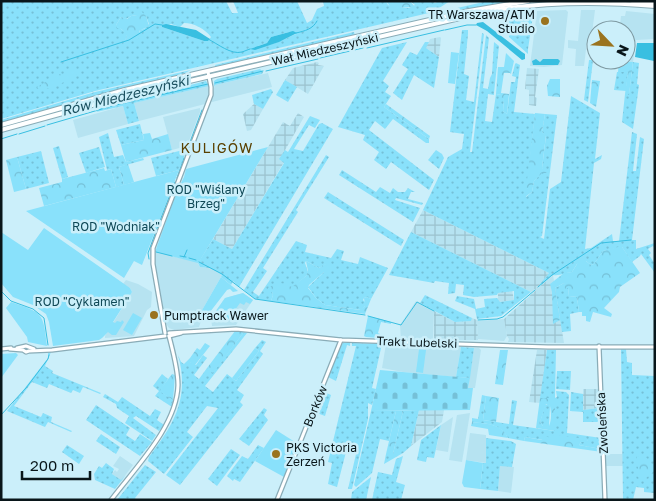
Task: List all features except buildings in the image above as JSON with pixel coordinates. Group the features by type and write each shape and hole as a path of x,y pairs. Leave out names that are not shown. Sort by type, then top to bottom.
{"main road":[{"name":"Wał Miedzeszyński","path":"1,130 110,99 209,74 528,1"},
{"name":"Wał Miedzeszyński","path":"632,1 655,5"},
{"name":"Wał Miedzeszyński","path":"466,14 554,2 655,5"},
{"name":"Wał Miedzeszyński","path":"1,125 100,96 209,74"}],"street":[{"path":"111,500 163,432 172,415 176,399 178,383 176,366 164,325 153,264 153,248 211,95 209,74"},
{"name":"Trakt Lubelski","path":"1,349 23,349 26,352 29,349 52,350 210,329 239,329 341,340 553,347 655,347"},
{"name":"Borków","path":"277,500 341,340"},
{"name":"Zwoleńska","path":"599,346 605,500"}],"shaded area":[{"path":"566,10 568,12 562,65 530,66 537,11"},
{"path":"581,10 595,10 594,20 586,20 584,66 575,66 576,49 568,48 568,40 578,41"},
{"path":"626,11 655,14 655,39 636,40 636,20 621,20 621,16 625,16"},
{"path":"483,22 525,54 525,59 522,60 487,31 476,25"},
{"path":"166,24 196,30 210,39 204,41 162,27 162,25"},
{"path":"293,31 297,33 279,42 255,50 250,49 267,43 271,37"},
{"path":"440,37 439,57 426,48 430,39"},
{"path":"637,43 655,43 654,61 636,57"},
{"path":"536,59 540,62 543,59 558,59 560,61 558,65 533,65 532,61"},
{"path":"319,63 318,65 324,66 308,94 285,80 293,68"},
{"path":"527,68 539,69 535,97 537,98 536,106 529,105 529,90 525,89"},
{"path":"268,73 272,87 212,102 211,100 215,85"},
{"path":"209,86 210,90 205,104 139,121 134,103"},
{"path":"254,104 263,109 251,130 247,131 243,114"},
{"path":"123,106 128,124 78,138 73,120"},
{"path":"200,108 187,146 172,150 163,117"},
{"path":"298,113 304,117 280,159 284,162 232,249 213,239 283,122 290,126"},
{"path":"423,210 549,273 538,288 553,275 564,343 508,342 504,319 536,290 531,292 411,232"},
{"path":"154,252 197,262 200,267 210,268 222,275 201,312 203,315 199,327 174,330 169,328 165,322 154,262"},
{"path":"126,280 152,292 151,307 147,310 134,336 105,338 132,292 130,288 123,284"},
{"path":"512,290 514,300 498,301 498,293"},
{"path":"243,293 253,300 236,325 212,326 211,318 225,298"},
{"path":"416,301 434,311 433,340 401,339 400,325"},
{"path":"434,311 455,322 470,321 472,318 477,320 478,340 434,340"},
{"path":"504,319 507,336 504,341 478,339 477,321"},
{"path":"386,344 461,347 456,377 382,368"},
{"path":"474,348 481,350 475,388 468,388"},
{"path":"537,350 547,350 540,403 529,402"},
{"path":"583,389 599,389 599,408 583,410"},
{"path":"419,410 444,410 442,422 411,446"},
{"path":"470,413 462,462 449,460 457,415"},
{"path":"453,417 448,452 436,450 441,425"},
{"path":"470,433 486,435 486,463 466,460"},
{"path":"606,454 623,454 623,466 606,466"},
{"path":"120,456 133,465 121,481 112,474 115,470 117,472 119,469 113,466"},
{"path":"500,465 514,467 511,493 498,491"}],"green space":[{"path":"1,1 226,1 232,13 238,13 233,1 297,1 307,23 312,20 317,9 324,6 323,1 386,1 388,5 409,8 415,5 410,1 432,1 435,3 450,1 433,12 95,91 1,119","holes":["137,15 146,16 149,24 140,30 139,33 125,40 127,37 126,33 116,25 121,17 126,19","184,23 192,24 202,29 211,37 208,41 204,41 162,27 171,24 180,27","289,32 296,34 273,44 258,46 267,43 271,37"]},
{"path":"386,1 410,1 415,7 397,10 391,8"},
{"path":"488,1 516,1 455,12 435,13"},
{"path":"141,11 146,16 149,26 139,31 140,37 138,39 126,43 127,37 125,33 117,28 116,25 121,17 127,19"},
{"path":"533,16 528,54 509,37 509,21"},
{"path":"462,30 468,30 464,74 469,76 466,100 474,102 482,33 484,34 470,152 472,152 486,35 489,38 483,88 488,89 492,74 494,42 499,46 494,95 488,94 485,121 492,122 496,94 501,95 504,100 503,111 507,114 511,82 515,82 516,77 512,76 515,64 520,65 514,112 535,114 526,197 532,192 534,181 542,172 547,173 542,168 546,136 542,132 545,114 557,115 542,236 540,237 544,239 550,189 561,182 571,96 600,113 595,159 602,155 601,159 594,163 585,249 591,248 612,234 613,241 619,241 632,132 637,134 633,171 636,171 640,137 644,139 632,240 636,240 636,249 655,243 655,248 653,246 648,249 651,253 649,255 655,264 655,273 641,254 632,262 622,247 603,251 594,264 591,265 586,261 577,264 572,272 553,275 541,285 549,273 423,210 448,157 462,149 464,134 450,132"},
{"path":"354,32 355,36 216,68 215,65"},
{"path":"407,42 383,81 389,86 385,92 391,96 384,107 429,139 429,143 426,143 393,119 385,129 375,121 369,130 434,180 429,190 391,162 386,169 374,160 379,152 363,140 365,135 338,127 382,48"},
{"path":"425,42 429,42 426,48 439,57 434,88 414,75 402,100 393,93 408,69 402,65 410,52 417,55"},
{"path":"451,52 459,53 455,84 448,83"},
{"path":"506,53 514,61 511,74 504,73 501,93 509,94 507,114 503,111 504,100 501,98 501,95 496,94 498,67 504,67"},
{"path":"636,62 639,63 637,84 639,85 633,129 622,122 625,94 629,94 632,70 636,70"},
{"path":"74,69 77,75 67,81 41,91 37,87 59,74 70,75 71,70"},
{"path":"260,69 263,72 262,74 215,85 214,87 214,81 217,79"},
{"path":"191,70 179,76 94,97 1,124 1,120 95,92"},
{"path":"588,70 592,70 588,102 584,100"},
{"path":"618,70 632,70 629,95 625,94 628,72 618,72"},
{"path":"617,72 628,72 626,91 614,90"},
{"path":"550,79 560,79 560,97 548,96 547,86"},
{"path":"285,80 297,87 288,102 276,95"},
{"path":"592,80 600,81 596,107 590,103"},
{"path":"206,81 209,86 134,103 139,121 128,124 123,106 96,112 101,108"},
{"path":"271,89 273,92 263,109 254,104 252,95"},
{"path":"386,104 430,136 429,139 384,107"},
{"path":"535,113 545,114 542,132 546,135 542,168 547,170 547,173 542,173 534,181 532,192 525,197"},
{"path":"310,116 320,120 315,128 309,125 294,149 303,151 319,124 322,123 333,129 239,287 233,281 231,285 221,277 222,275 210,268 200,267 198,263 213,239 232,249 284,163 279,159 285,150 288,152"},
{"path":"140,124 144,140 121,145 116,130"},
{"path":"108,133 114,157 123,155 126,162 143,158 144,160 119,167 124,185 116,187 111,169 107,170 99,137"},
{"path":"150,133 152,139 168,134 172,150 126,162 121,145 144,140 143,134"},
{"path":"59,146 68,177 62,179 53,148"},
{"path":"99,147 105,167 86,173 79,153"},
{"name":"ROD \"Wiślany Brzeg\"","path":"268,147 198,263 155,252 186,169"},
{"path":"187,149 179,170 156,176 151,158"},
{"path":"436,150 444,158 439,169 428,160"},
{"path":"41,151 49,183 26,189 17,157"},
{"path":"326,155 329,157 263,268 267,271 253,292 259,296 296,241 307,245 305,252 331,258 337,249 344,251 341,260 358,264 360,257 388,268 371,299 364,298 365,306 361,310 325,305 316,298 308,287 324,272 326,264 319,268 306,261 308,272 306,276 292,288 289,286 272,292 271,301 255,299 244,290"},
{"path":"17,157 26,189 14,192 6,160"},
{"path":"128,164 134,182 124,185 119,167"},
{"path":"104,168 105,171 111,169 116,187 44,206 39,188 62,182 62,179"},
{"name":"ROD \"Wodniak\"","path":"179,170 142,265 134,261 124,278 26,211"},
{"path":"342,170 376,192 380,187 390,193 393,188 398,192 405,192 408,188 415,192 411,192 408,199 423,203 422,205 396,198 395,200 420,208 413,222 339,175"},
{"path":"328,192 404,240 401,246 324,198"},
{"name":"ROD \"Cyklamen\"","path":"44,228 130,288 132,292 113,322 121,322 122,320 124,322 116,335 108,332 99,340 53,346 46,314 33,305 13,297 1,283 1,232 28,250"},
{"path":"411,232 531,292 501,316 477,319 475,309 455,301 457,296 474,299 476,309 485,307 484,299 497,298 500,302 514,300 514,291 474,297 463,295 464,285 456,284 455,293 448,294 449,283 435,281 434,283 389,275"},
{"path":"622,247 640,273 620,287 619,292 604,308 612,314 611,317 593,312 590,322 586,321 586,316 582,316 582,312 579,312 577,297 569,296 568,288 565,289 564,283 555,288 560,320 553,324 550,284 564,273 572,272 579,261 586,261 591,265 594,264 603,251"},
{"path":"306,261 319,268 325,264 333,265 329,272 324,272 309,285 308,288 316,298 325,305 360,310 365,306 364,298 367,297 371,299 365,314 271,301 273,295 272,292 268,291 268,288 281,283 292,287 306,276 308,271"},
{"path":"221,277 238,291 227,290 210,312 208,320 202,320 203,315 201,312"},
{"path":"564,283 568,288 569,296 577,297 579,312 570,314 571,331 562,332 555,288"},
{"path":"243,293 253,300 250,304 246,302 244,305 240,303 227,321 212,322 211,318 225,298"},
{"path":"425,295 472,318 471,321 455,322 420,303"},
{"path":"11,302 30,309 40,316 43,320 47,346 28,342 27,337 6,308"},
{"path":"133,313 142,318 132,335 123,330"},
{"path":"368,316 391,322 391,324 381,322 378,333 380,334 379,338 364,336"},
{"path":"235,331 244,332 213,373 207,368"},
{"path":"244,332 247,333 205,386 213,392 227,374 236,381 259,351 255,348 262,340 266,342 260,351 263,354 237,390 244,395 240,402 243,405 180,485 166,475 218,408 207,406 187,432 193,437 164,474 148,461 172,422 181,397 181,370 178,355 184,364 190,358 190,362 196,365 203,355 207,358 194,375 199,379 207,368 213,372"},
{"path":"205,343 210,346 193,366 190,358 197,348 200,350"},
{"path":"343,343 350,343 350,346 347,345 336,381 328,377"},
{"path":"352,343 382,344 372,388 376,389 372,405 368,403 368,419 352,489 348,489 356,454 346,452 337,487 328,484 332,463 328,462 356,346 352,346"},
{"path":"461,347 474,348 470,378 456,377"},
{"path":"255,348 259,351 236,381 232,378"},
{"path":"419,349 426,350 423,373 416,372"},
{"path":"621,349 626,349 627,362 632,363 632,375 655,376 655,496 654,493 644,492 644,488 636,487 633,500 623,500"},
{"path":"500,350 508,350 503,385 495,384"},
{"path":"547,350 556,350 555,398 540,398"},
{"path":"51,352 45,366 53,371 52,373 101,393 83,387 80,393 73,390 71,393 49,384 47,388 32,382 14,406 41,417 43,413 52,417 51,422 71,432 48,422 45,427 7,411 48,358 48,353"},
{"path":"16,353 18,355 1,378 1,354"},
{"path":"380,370 470,378 468,388 473,388 470,410 371,411"},
{"path":"557,371 571,371 570,390 556,389"},
{"path":"162,374 168,379 160,391 173,400 172,407 155,396 159,391 153,386"},
{"path":"172,374 175,375 173,400 159,391"},
{"path":"322,391 331,395 325,416 314,412"},
{"path":"556,391 566,392 569,395 567,433 601,438 601,449 579,445 581,442 588,440 552,438 543,440 525,437 524,441 508,438 497,427 472,422 472,418 478,419 482,395 486,396 483,420 509,424 512,400 517,401 513,425 555,431 555,398 557,397"},
{"path":"571,392 583,394 583,410 599,408 600,422 583,422 583,412 570,411"},
{"path":"105,394 118,402 122,397 150,416 155,409 161,412 157,420 164,425 159,431 136,416 133,418 156,435 152,441 125,423 129,416 117,408 116,404 103,397"},
{"path":"486,396 499,398 496,422 483,420"},
{"path":"540,398 555,398 555,431 536,428","holes":["546,404 550,406 549,426 543,426 540,422"]},
{"path":"549,404 549,426 543,426 540,422 545,405"},
{"path":"96,405 130,428 126,435 135,441 140,434 152,442 140,456 86,420"},
{"path":"264,408 267,410 264,415 268,420 249,446 239,439"},
{"path":"419,410 411,446 384,464 386,454 393,454 403,411"},
{"path":"371,411 396,411 389,441 380,439 372,473 356,487 354,485"},
{"path":"396,411 403,411 393,454 386,454"},
{"path":"472,422 488,424 502,429 508,438 489,435 488,429 471,426"},
{"path":"441,425 434,458 427,457 426,462 417,460 421,440"},
{"name":"PKS Victoria Zerzeń","path":"276,430 295,442 297,446 284,477 255,461"},
{"path":"101,434 120,447 116,454 96,441"},
{"path":"554,435 588,439 579,445 601,449 602,452 524,441 525,437 542,440 544,436 552,438"},
{"path":"486,438 511,441 516,444 512,467 500,466 498,491 480,489 483,463 486,463"},
{"path":"67,445 84,456 79,464 62,452"},
{"path":"258,445 264,448 240,482 234,479 233,481 227,476 242,456 248,459"},
{"path":"231,449 240,455 217,486 208,479"},
{"path":"403,456 396,482 405,485 401,500 372,500 378,472 392,475 396,459"},
{"path":"637,456 647,458 653,472 646,478 640,479 637,476"},
{"path":"466,460 483,463 480,489 464,487 462,483"},
{"path":"106,463 114,469 112,474 121,480 126,475 115,489 95,480 94,474 99,466 102,468"},
{"path":"145,465 156,472 135,498 136,500 117,500"},
{"path":"371,477 366,500 351,500 352,492"}],"waterway":[{"path":"296,33 311,28 317,21"},
{"path":"61,62 129,40 155,24 162,25"},
{"name":"Rów Miedzeszyński","path":"445,30 476,25"},
{"name":"Rów Miedzeszyński","path":"367,48 444,30"},
{"path":"208,39 233,52 238,53 250,49"},
{"name":"Rów Miedzeszyński","path":"320,58 363,48"},
{"name":"Rów Miedzeszyński","path":"266,71 318,59"},
{"name":"Rów Miedzeszyński","path":"215,83 263,71"},
{"name":"Rów Miedzeszyński","path":"47,125 112,106 208,84"},
{"path":"190,142 202,110"},
{"name":"Rów Miedzeszyński","path":"19,134 45,126"},
{"name":"Rów Miedzeszyński","path":"1,139 17,134"},
{"path":"177,178 184,158"},
{"path":"156,231 175,182"},
{"path":"149,259 148,253 155,234"},
{"path":"538,287 552,275 601,243 631,240"},
{"path":"184,257 187,250"},
{"path":"156,252 172,256"},
{"path":"180,256 186,257"},
{"path":"189,258 196,260"},
{"path":"199,262 222,274 255,299 365,315"},
{"path":"478,320 503,317 535,290"},
{"name":"Rów Miedzeszyński","path":"1,291 11,301 33,309 44,318 48,345"},
{"path":"368,316 401,325 417,302 434,311"},
{"name":"Rów Miedzeszyński","path":"1,415 26,388 49,355"}],"place":[{"name":"TR Warszawa/ATM Studio","path":"545,21"},
{"name":"Pumptrack Wawer","path":"154,315"},
{"name":"PKS Victoria Zerzeń","path":"276,454"}],"district":[{"name":"KULIGÓW","path":"217,147"}]}
